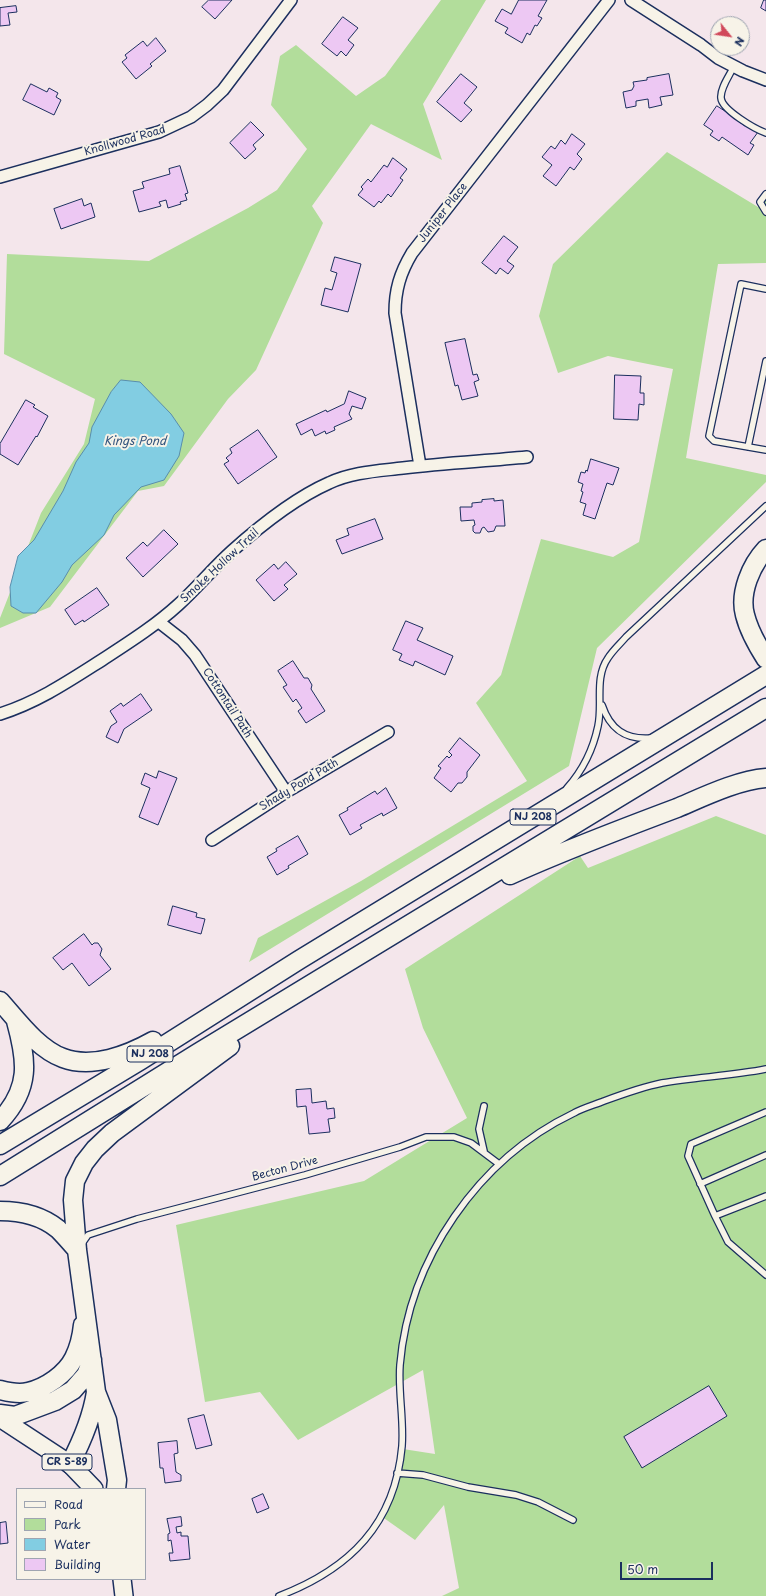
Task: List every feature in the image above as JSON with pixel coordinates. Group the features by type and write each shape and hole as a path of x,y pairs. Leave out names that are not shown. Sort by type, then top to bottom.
{"highway":[{"path":"766,549 756,563 745,587 744,613 752,634 766,659"},
{"name":"NJ 208","path":"0,1145 141,1060 299,960 766,675"},
{"name":"NJ 208","path":"0,1176 198,1052 434,911 766,708"},
{"path":"434,911 522,869 586,842 740,784 756,779 766,778"},
{"path":"0,1001 30,1035 47,1049 63,1058 85,1062 102,1060 144,1046 299,960"},
{"path":"116,1488 117,1480 107,1420 96,1392 85,1310 77,1250 73,1200 75,1181 84,1163 95,1149 112,1133 188,1075 345,964"},
{"path":"0,1008 15,1018 25,1058 23,1081 14,1102 0,1121"},
{"path":"0,1211 12,1211 46,1220 77,1250"},
{"path":"0,1390 7,1392 27,1392 44,1386 62,1374 74,1358 82,1334 85,1310"},
{"path":"0,1414 14,1416 55,1401 73,1390 86,1376 92,1360"},
{"path":"70,1464 88,1425 94,1406 96,1392"}],"main road":[{"name":"CR S-89","path":"0,1418 70,1464 93,1488"},
{"path":"122,1580 124,1596"}],"street":[{"name":"Knollwood Road","path":"0,177 159,132 191,117 207,105 222,90 291,0"},
{"name":"Juniper Place","path":"420,466 395,313 395,299 403,268 412,253 609,0"},
{"path":"631,0 718,58 766,80"},
{"name":"Smoke Hollow Trail","path":"0,714 17,709 42,698 142,634 179,605 251,534 310,493 329,483 365,472 528,457"},
{"name":"Cottontail Path","path":"159,622 182,640 195,655 286,792"},
{"name":"Shady Pond Path","path":"212,840 286,792 388,732"}],"lane":[{"path":"734,66 721,93 723,105 729,111 766,133"},
{"path":"766,194 760,202 766,212"},
{"path":"766,290 741,284 709,436 714,441 766,450"},
{"path":"748,447 766,361"},
{"path":"552,806 573,781 590,754 598,726 601,701 600,686 602,672 607,658 766,506"},
{"path":"601,701 605,713 611,723 617,730 626,735 635,738 668,735"},
{"path":"279,1596 296,1589 334,1569 367,1539 386,1510 397,1472 402,1446 400,1365 407,1323 421,1277 447,1225 482,1180 526,1141 574,1112 640,1088 664,1083 766,1069"},
{"path":"484,1106 479,1129 484,1152"},
{"path":"766,1112 691,1144 688,1156 714,1216 728,1242 766,1275"},
{"name":"Becton Drive","path":"77,1250 88,1235 137,1219 328,1168 400,1147 426,1137 454,1137 471,1143 499,1164"},
{"path":"700,1184 766,1155"},
{"path":"714,1216 766,1196"},
{"path":"397,1472 423,1474 468,1487 516,1495 538,1502 574,1520"}],"green space":[{"path":"441,0 486,0 423,104 442,160 371,124 312,206 323,223 256,370 228,399 164,486 138,491 50,607 0,628 0,618 41,513 84,444 95,399 4,354 7,254 149,261 248,208 277,190 307,149 271,105 280,56 296,45 356,96 385,76"},
{"path":"667,152 758,207 766,197 766,263 718,264 686,458 766,475 766,482 597,648 569,766 249,962 258,938 361,881 527,781 476,703 501,675 541,539 613,557 639,542 673,369 608,356 558,373 539,316 553,264"},
{"path":"716,816 766,835 766,1596 442,1596 459,1588 444,1505 415,1540 381,1516 403,1449 435,1454 423,1370 298,1440 260,1392 205,1402 176,1225 364,1181 467,1118 423,1028 405,969 580,856 588,868"}],"water":[{"name":"Kings Pond","path":"121,380 140,382 171,414 184,433 179,456 164,480 141,487 114,515 104,535 72,565 62,582 36,613 23,613 11,606 10,587 18,556 34,540 63,491 76,462 89,443 92,427 111,392"}],"building":[{"path":"209,0 232,0 215,19 202,7"},
{"path":"519,0 547,0 538,16 542,18 537,26 535,25 530,35 527,33 522,43 505,33 508,28 495,21 502,9 511,14"},
{"path":"764,0 766,0 766,11 761,8"},
{"path":"16,6 17,12 8,13 10,25 0,26 0,8"},
{"path":"343,17 358,28 348,40 354,45 346,56 341,51 337,56 322,44"},
{"path":"156,38 166,51 150,64 152,66 136,79 122,62 127,58 125,55 143,41 147,46"},
{"path":"461,74 477,87 464,103 472,110 461,122 437,102"},
{"path":"669,74 673,95 660,97 662,105 649,108 648,99 636,101 636,106 626,108 623,92 632,90 634,86 633,82"},
{"path":"31,84 47,92 49,88 58,93 56,97 61,100 54,115 23,100"},
{"path":"717,106 739,120 738,121 745,126 746,124 758,132 750,143 754,145 748,155 722,137 719,141 710,135 713,131 704,125"},
{"path":"251,122 264,135 253,145 256,149 245,159 230,143"},
{"path":"572,134 585,144 577,154 582,159 574,170 570,167 556,186 543,176 552,165 542,157 551,146 555,149 561,140 565,144"},
{"path":"393,158 407,169 400,178 403,180 391,197 388,194 381,203 379,201 374,207 358,195 363,189 361,187 368,179 371,182 384,165 387,167"},
{"path":"180,166 188,193 185,194 187,200 180,202 181,204 168,208 166,200 159,202 161,206 139,212 133,191 144,188 142,182 170,174 169,169"},
{"path":"82,199 84,206 91,203 95,217 61,229 54,209"},
{"path":"504,236 518,247 507,261 514,266 508,274 500,268 496,274 482,263"},
{"path":"335,257 361,264 348,312 321,305 325,288 332,290 337,273 331,271"},
{"path":"465,339 473,375 477,374 479,380 474,382 478,396 462,400 458,385 455,386 445,343"},
{"path":"615,375 641,376 640,393 644,393 644,405 639,404 638,420 614,419"},
{"path":"349,391 366,398 362,409 352,406 349,414 352,419 334,427 335,430 326,434 325,431 315,436 312,429 301,435 296,424 326,410 327,412 344,404"},
{"path":"26,400 35,405 33,407 48,416 37,437 36,436 18,465 0,454 0,444"},
{"path":"258,430 277,457 238,484 224,464 229,461 226,458 232,453 230,449"},
{"path":"591,459 619,468 613,485 607,483 595,519 583,515 586,504 580,502 583,492 581,491 583,484 578,482 581,472 585,473 586,470 587,471"},
{"path":"494,499 494,501 503,500 505,526 496,526 494,531 488,532 484,527 480,533 475,533 473,531 473,526 475,525 474,520 461,521 460,507 472,507 472,503"},
{"path":"375,519 383,539 342,554 336,540 349,535 347,529"},
{"path":"164,530 178,544 143,577 126,558 143,542 147,546"},
{"path":"286,562 297,574 284,585 288,589 274,601 256,580 274,564 278,569"},
{"path":"97,588 109,605 84,622 83,620 75,625 65,610"},
{"path":"406,621 423,628 417,640 453,656 445,675 415,661 413,666 399,660 402,654 393,650"},
{"path":"293,661 304,678 308,678 312,685 311,689 325,711 306,723 298,711 302,708 296,699 293,702 283,687 287,685 278,671"},
{"path":"141,694 152,710 124,729 118,743 106,737 111,726 117,722 110,711 121,703 123,706"},
{"path":"460,738 480,755 467,772 467,777 462,783 458,783 451,792 434,778 441,768 438,766 447,756 449,758 452,755 449,752"},
{"path":"159,771 177,778 158,825 139,817 150,788 141,784 145,773 156,778"},
{"path":"386,788 397,808 383,816 382,813 360,825 362,828 350,835 339,815 348,810 347,808 375,791 377,794"},
{"path":"298,836 308,854 288,866 289,868 277,875 267,857 277,851 276,849"},
{"path":"173,906 197,913 196,917 205,919 201,934 168,925"},
{"path":"84,934 92,945 94,943 98,943 102,949 100,955 111,969 89,986 72,963 63,970 53,958"},
{"path":"311,1089 312,1103 326,1101 327,1109 334,1108 335,1118 328,1119 330,1132 309,1134 306,1106 297,1107 296,1090"},
{"path":"709,1386 727,1416 642,1468 624,1437"},
{"path":"204,1415 212,1445 196,1449 188,1419"},
{"path":"177,1441 178,1453 174,1454 176,1472 181,1475 181,1481 165,1483 163,1468 160,1468 158,1443"},
{"path":"263,1494 269,1508 257,1513 252,1499"},
{"path":"181,1517 182,1526 176,1527 177,1533 181,1532 181,1536 188,1536 190,1559 170,1561 169,1553 173,1553 171,1540 168,1541 168,1534 170,1533 167,1519"},
{"path":"6,1522 8,1543 0,1544 0,1523"}]}
